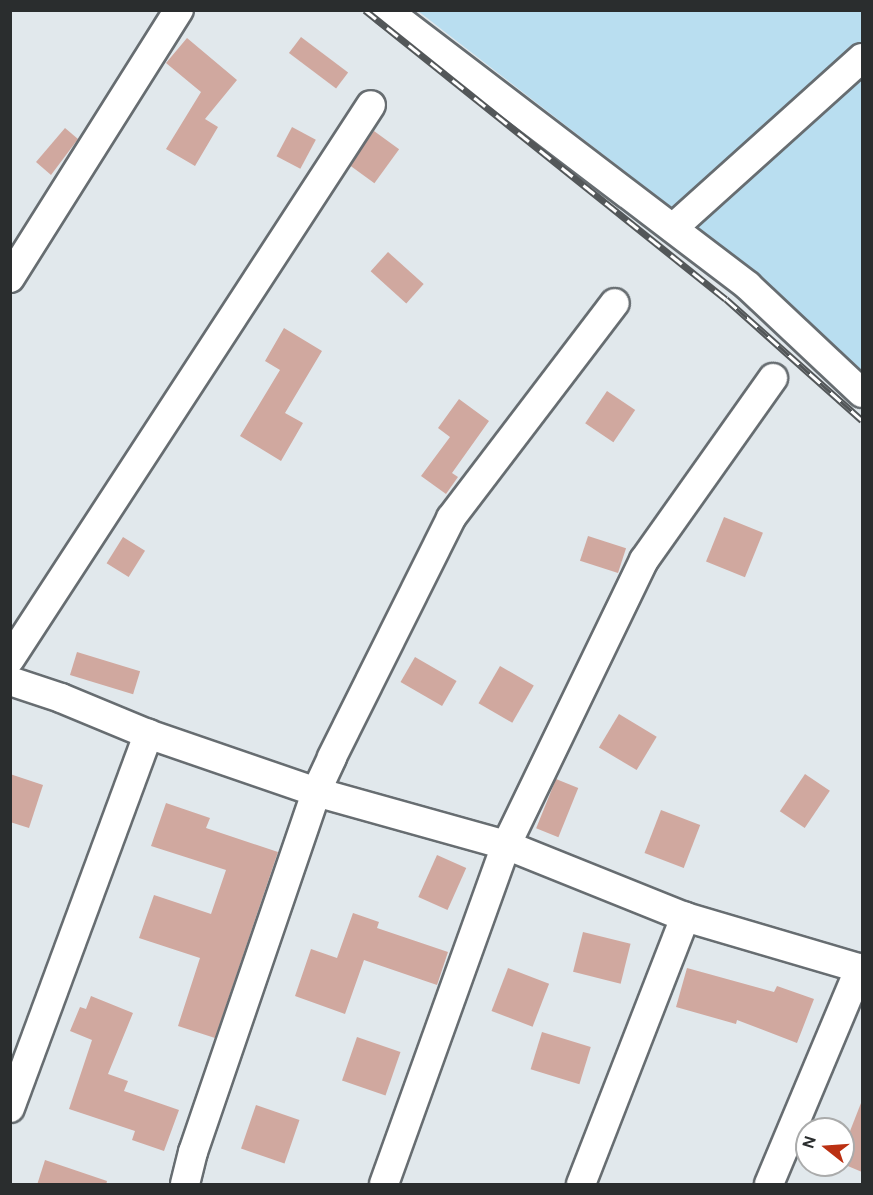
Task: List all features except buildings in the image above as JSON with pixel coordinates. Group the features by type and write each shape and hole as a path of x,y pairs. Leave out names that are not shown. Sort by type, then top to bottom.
{"street":[{"path":"10,278 179,10"},
{"path":"386,10 748,286 862,393"},
{"path":"673,228 862,58"},
{"path":"10,659 371,105"},
{"path":"185,1185 193,1152 316,792 451,518 615,303"},
{"path":"384,1185 506,844 644,560 773,378"},
{"path":"10,681 61,698 148,734 316,792 506,844 684,917 861,968 769,1185"},
{"path":"10,1108 148,734"},
{"path":"581,1185 684,917"}],"shaded area":[{"path":"418,11 862,11 862,373 755,272"}],"railway":[{"path":"365,10 726,299 862,420"}]}
